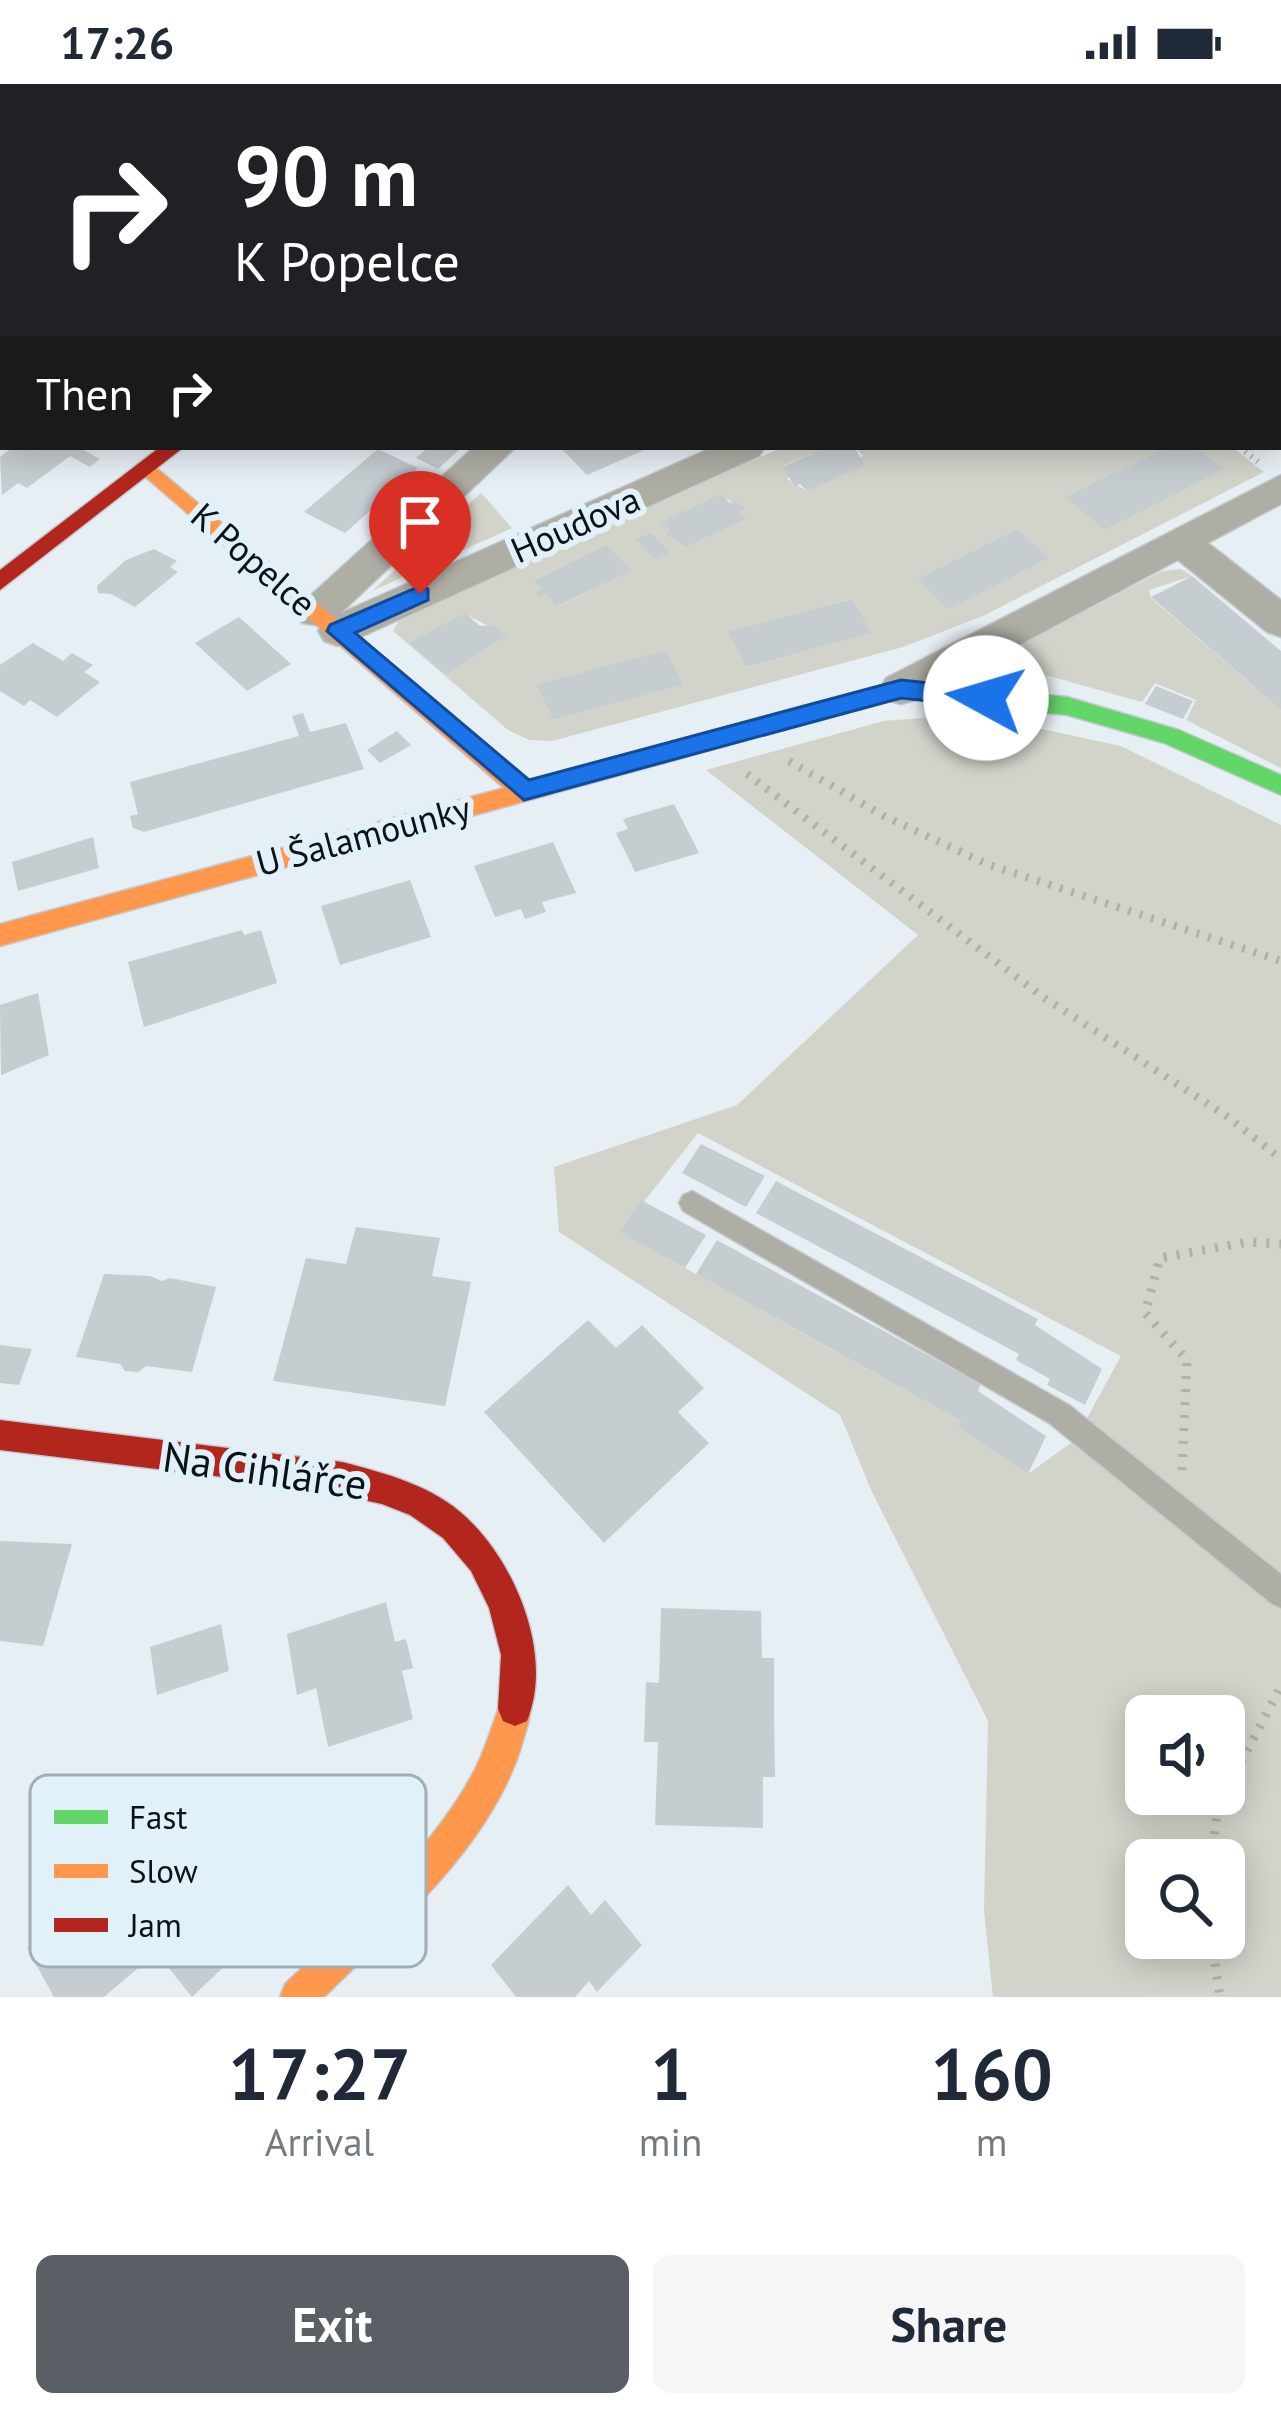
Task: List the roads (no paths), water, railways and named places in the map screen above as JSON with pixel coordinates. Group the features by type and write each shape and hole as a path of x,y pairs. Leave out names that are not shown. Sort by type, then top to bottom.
{"street":[{"path":"0,582 170,450"},
{"path":"327,622 493,450"},
{"name":"Houdova","path":"327,622 739,450"},
{"name":"K Popelce","path":"148,468 524,790"},
{"path":"901,689 1281,488"},
{"path":"1180,541 1281,622"},
{"name":"U Šalamounky","path":"0,935 901,689 1066,706 1171,736 1281,786"},
{"name":"Na Cihlářce","path":"0,1436 354,1478 405,1492 448,1516 499,1583 523,1665 508,1739 469,1816 426,1862"},
{"name":"Na Cihlářce","path":"298,1997 326,1967"}],"lane":[{"path":"692,1204 1059,1414 1281,1594"}]}
